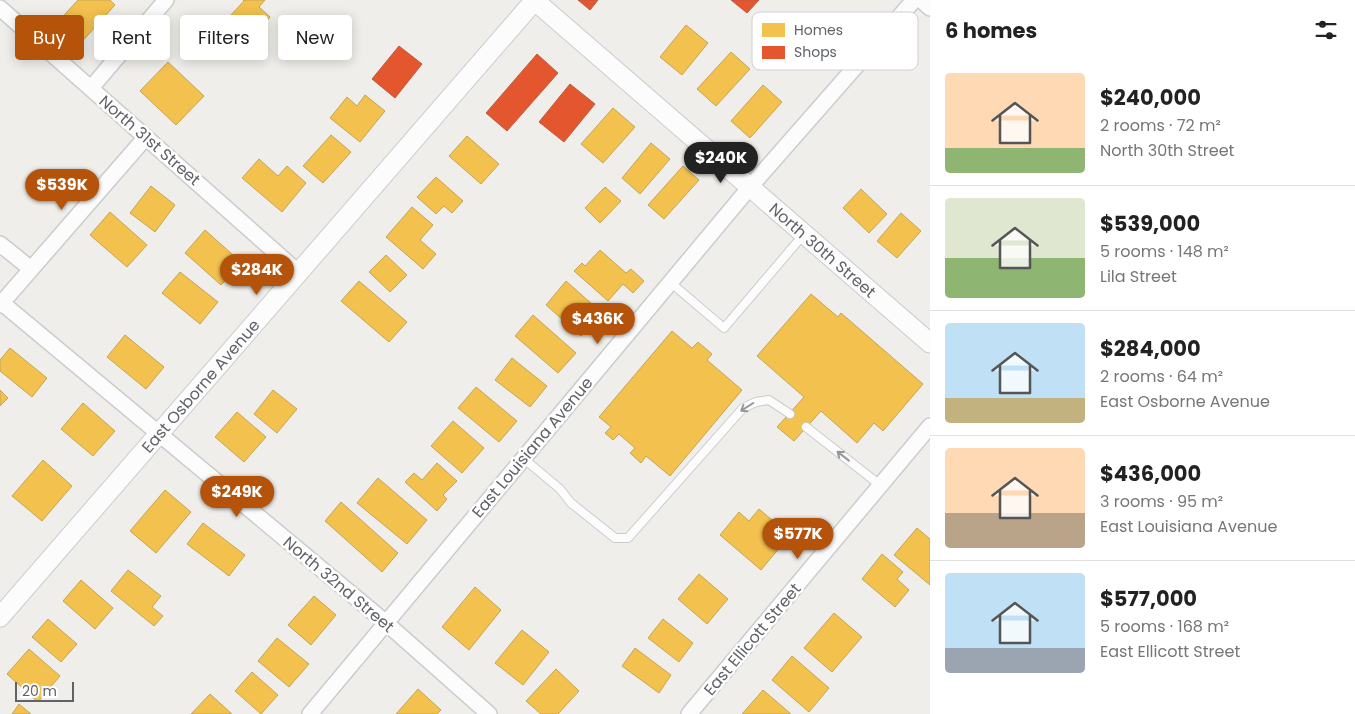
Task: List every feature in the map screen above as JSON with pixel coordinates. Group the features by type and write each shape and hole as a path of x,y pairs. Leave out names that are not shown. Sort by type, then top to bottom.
{"street":[{"path":"90,88 166,0"},
{"name":"North 30th Street","path":"535,0 930,343"},
{"name":"East Osborne Avenue","path":"1,617 535,0"},
{"name":"East Louisiana Avenue","path":"903,12 914,0"},
{"path":"921,0 930,8"},
{"name":"North 31st Street","path":"0,8 299,273"},
{"name":"East Louisiana Avenue","path":"310,714 750,187 853,70"},
{"path":"1,304 146,137"},
{"path":"0,244 32,269"},
{"name":"North 32nd Street","path":"1,304 385,622 489,714"},
{"name":"East Ellicott Street","path":"689,714 930,426"}],"lane":[{"path":"670,282 724,328 804,234"},
{"path":"523,458 560,489 571,503 615,538 628,538 743,408 756,402 769,400 790,414"},
{"path":"806,427 880,485"}],"building: Homes":[{"path":"78,0 110,0 115,5 106,15 94,15 94,28 84,39 84,15 64,15"},
{"path":"265,0 259,7 268,15 231,15 244,1"},
{"path":"686,25 708,43 682,75 660,57"},
{"path":"731,52 750,69 716,106 697,89"},
{"path":"168,62 204,96 176,125 140,91"},
{"path":"763,85 782,102 750,138 731,121"},
{"path":"365,95 385,111 360,142 330,118 347,97 357,106"},
{"path":"613,108 635,127 603,163 581,144"},
{"path":"331,135 351,152 323,183 303,166"},
{"path":"467,136 499,164 481,184 449,156"},
{"path":"651,143 670,159 640,194 622,178"},
{"path":"259,159 278,176 287,166 306,183 282,212 242,178"},
{"path":"683,166 699,180 664,219 648,205"},
{"path":"436,177 463,201 452,213 444,206 436,214 417,197"},
{"path":"151,186 175,205 155,232 130,213"},
{"path":"605,187 621,201 600,223 585,208"},
{"path":"861,189 887,214 869,233 843,208"},
{"path":"412,207 433,225 420,240 436,254 423,269 386,237"},
{"path":"110,212 147,245 127,267 90,235"},
{"path":"901,213 921,231 897,258 877,241"},
{"path":"205,230 242,263 221,285 185,253"},
{"path":"600,250 626,273 631,269 644,281 633,293 623,284 608,301 574,271 582,263 585,266"},
{"path":"386,255 407,275 390,292 369,272"},
{"path":"180,272 218,302 200,324 162,293"},
{"path":"359,281 407,322 389,342 341,301"},
{"path":"566,281 601,312 581,336 546,305"},
{"path":"811,294 838,317 841,313 923,384 883,431 874,423 857,443 821,411 794,441 777,427 804,397 757,356"},
{"path":"533,315 576,353 558,373 515,336"},
{"path":"672,331 692,348 698,342 712,354 707,360 742,390 670,476 646,456 641,463 630,453 635,448 619,434 613,440 605,433 611,427 599,417"},
{"path":"125,335 164,367 146,389 107,357"},
{"path":"10,348 47,378 32,397 0,371 0,360"},
{"path":"512,358 547,386 530,407 495,380"},
{"path":"476,387 517,421 499,442 458,408"},
{"path":"0,390 8,398 0,406"},
{"path":"273,390 297,409 277,433 254,414"},
{"path":"83,403 115,431 93,456 61,429"},
{"path":"237,412 266,437 244,462 215,437"},
{"path":"453,421 484,448 462,473 431,446"},
{"path":"43,460 72,486 42,521 12,496"},
{"path":"437,463 457,481 443,495 447,499 437,511 405,482 414,473 422,480"},
{"path":"378,478 427,520 407,544 357,503"},
{"path":"165,490 191,512 156,553 130,531"},
{"path":"341,502 398,553 382,572 325,521"},
{"path":"759,509 790,535 761,570 720,535 739,512 749,521"},
{"path":"203,523 245,555 229,576 187,544"},
{"path":"917,528 930,539 930,585 894,555"},
{"path":"882,554 903,572 897,579 909,590 895,607 862,579"},
{"path":"128,570 161,596 152,607 163,616 154,626 111,591"},
{"path":"699,574 728,599 707,624 678,599"},
{"path":"81,580 113,608 95,629 63,601"},
{"path":"475,587 501,610 469,650 442,627"},
{"path":"314,596 336,615 311,645 288,625"},
{"path":"834,613 862,637 832,672 804,648"},
{"path":"48,619 77,644 61,662 32,637"},
{"path":"663,619 693,643 679,662 648,638"},
{"path":"522,630 549,652 523,685 495,663"},
{"path":"277,638 309,664 289,687 258,661"},
{"path":"635,648 671,675 659,693 622,666"},
{"path":"29,649 60,676 38,702 7,674"},
{"path":"792,656 829,688 809,712 772,680"},
{"path":"556,669 579,691 558,714 541,714 526,701"},
{"path":"252,672 278,695 261,714 235,691"},
{"path":"418,689 441,710 437,714 396,714"},
{"path":"763,690 791,714 742,714"},
{"path":"210,694 232,714 191,714"},
{"path":"19,704 31,714 12,714"}],"building: Shops":[{"path":"578,0 598,0 590,10"},
{"path":"731,0 759,0 747,13"},
{"path":"399,46 422,64 395,98 372,79"},
{"path":"537,54 558,73 507,131 486,113"},
{"path":"570,84 595,104 564,142 539,122"}]}
